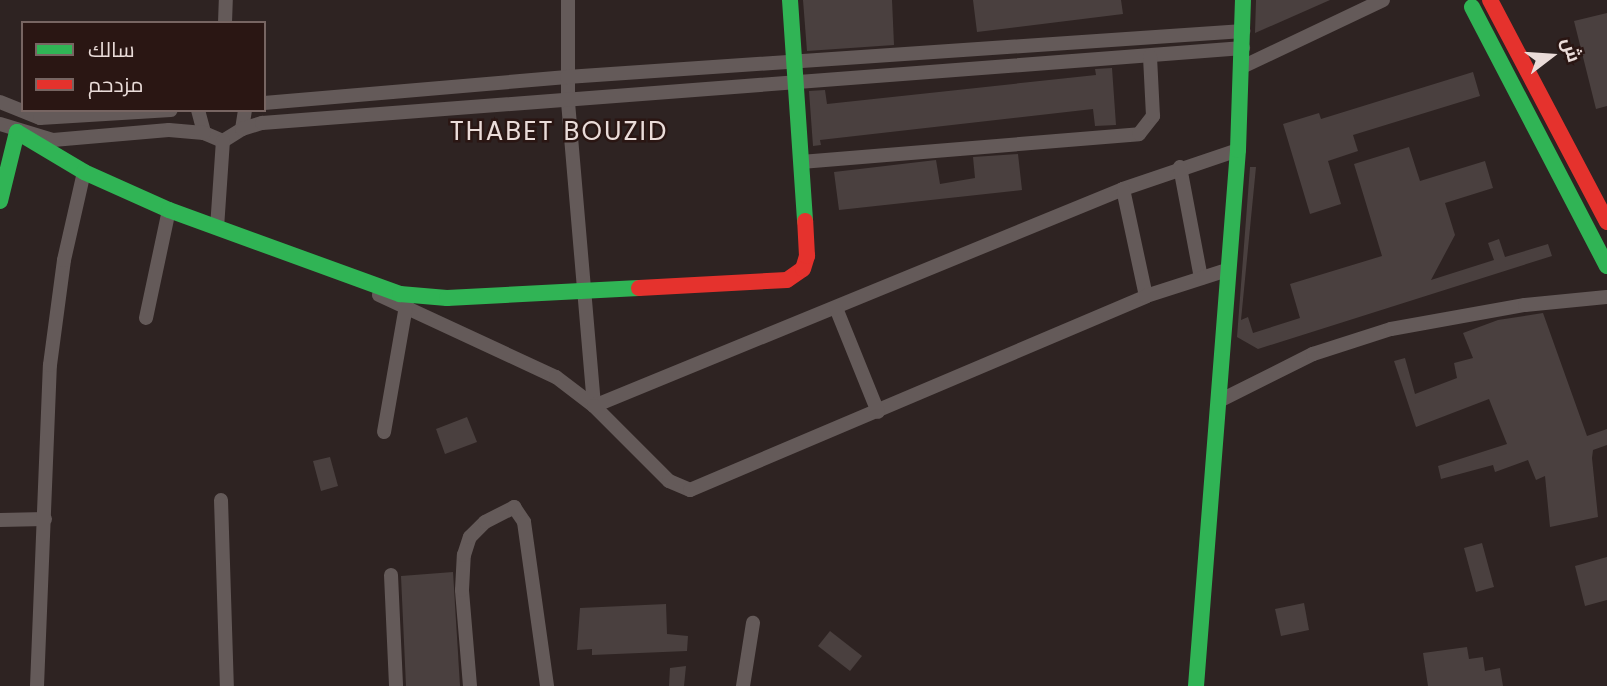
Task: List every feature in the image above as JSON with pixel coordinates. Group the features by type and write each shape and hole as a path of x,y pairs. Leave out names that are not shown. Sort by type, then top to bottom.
{"main road":[{"path":"0,199 17,132 84,172 169,210 407,302 793,278 807,256 790,0"},
{"path":"1196,686 1221,400 1227,270 1238,150 1243,0"},
{"path":"1490,0 1607,222"},
{"path":"1472,7 1607,266"}],"street":[{"path":"225,21 226,0"},
{"path":"568,0 568,102 594,406"},
{"path":"1242,67 1382,0"},
{"path":"1472,7 1490,0"},
{"path":"266,103 794,61 1243,40"},
{"path":"223,141 242,129 262,123 795,85 1150,56 1243,40"},
{"path":"801,162 1139,134 1153,116 1150,56"},
{"path":"0,102 21,110"},
{"path":"25,112 40,118 138,112"},
{"path":"199,112 204,133"},
{"path":"242,129 245,112"},
{"path":"0,124 17,132 53,140 169,130 204,133 223,141"},
{"path":"217,228 223,141"},
{"path":"594,406 1123,189 1180,167 1238,150"},
{"path":"1180,167 1201,278"},
{"path":"37,686 50,365 64,260 84,172"},
{"path":"1123,189 1146,296"},
{"path":"146,318 169,210"},
{"path":"384,432 407,302 546,370 594,406 669,481 690,490 1146,296 1227,270"},
{"path":"1221,400 1313,354 1391,329 1514,306 1607,297"},
{"path":"836,308 878,412"},
{"path":"221,500 227,686"},
{"path":"470,686 461,590 464,555 470,537 485,522 514,507 524,522 547,686"},
{"path":"0,520 45,519"},
{"path":"391,575 396,686"},
{"path":"743,686 753,623"}],"building":[{"path":"803,0 892,0 894,45 807,51"},
{"path":"973,0 1121,0 1123,14 977,32"},
{"path":"1256,0 1330,0 1255,33"},
{"path":"1607,13 1607,106 1596,109 1574,21"},
{"path":"1112,68 1116,125 1095,126 1093,109 820,140 821,145 813,146 809,91 825,90 827,104 1096,75 1095,69"},
{"path":"1473,72 1480,96 1353,135 1358,151 1328,161 1341,204 1310,214 1283,124 1319,113 1321,119"},
{"path":"1409,147 1420,181 1485,161 1493,188 1445,203 1455,235 1431,280 1494,260 1488,243 1499,239 1505,257 1548,244 1552,256 1258,349 1237,337 1250,167 1256,167 1241,320 1248,317 1253,333 1300,318 1290,284 1382,256 1354,164"},
{"path":"1018,154 1022,190 839,210 834,172 936,160 940,184 975,178 973,157"},
{"path":"1543,313 1587,436 1607,429 1607,445 1593,450 1592,458 1598,517 1550,527 1545,476 1536,480 1528,460 1495,472 1493,465 1441,479 1438,466 1507,444 1489,399 1416,427 1394,361 1405,358 1415,394 1457,378 1454,363 1473,358 1463,333 1498,320"},
{"path":"467,417 477,442 445,454 436,429"},
{"path":"330,457 338,486 321,491 313,461"},
{"path":"1482,543 1494,587 1476,592 1464,548"},
{"path":"1607,557 1607,600 1585,606 1575,566"},
{"path":"453,572 460,686 406,686 401,576"},
{"path":"1304,603 1309,630 1281,636 1275,609"},
{"path":"666,604 667,634 688,636 687,651 592,655 592,649 577,650 580,608"},
{"path":"830,631 862,656 850,671 818,646"},
{"path":"1467,647 1469,659 1483,657 1485,671 1500,668 1503,686 1428,686 1423,653"},
{"path":"686,666 684,686 669,686 670,668"}],"traffic: fast":[{"path":"790,0 805,221"},
{"path":"1196,686 1238,150 1243,0"},
{"path":"1472,7 1607,266"},
{"path":"0,201 17,132 84,172 169,210 400,294 447,298 639,288"}],"traffic: jam":[{"path":"1490,0 1607,222"},
{"path":"639,288 787,280 803,269 807,256 805,221"}],"district":[{"name":"THABET BOUZID","path":"559,132"}]}
